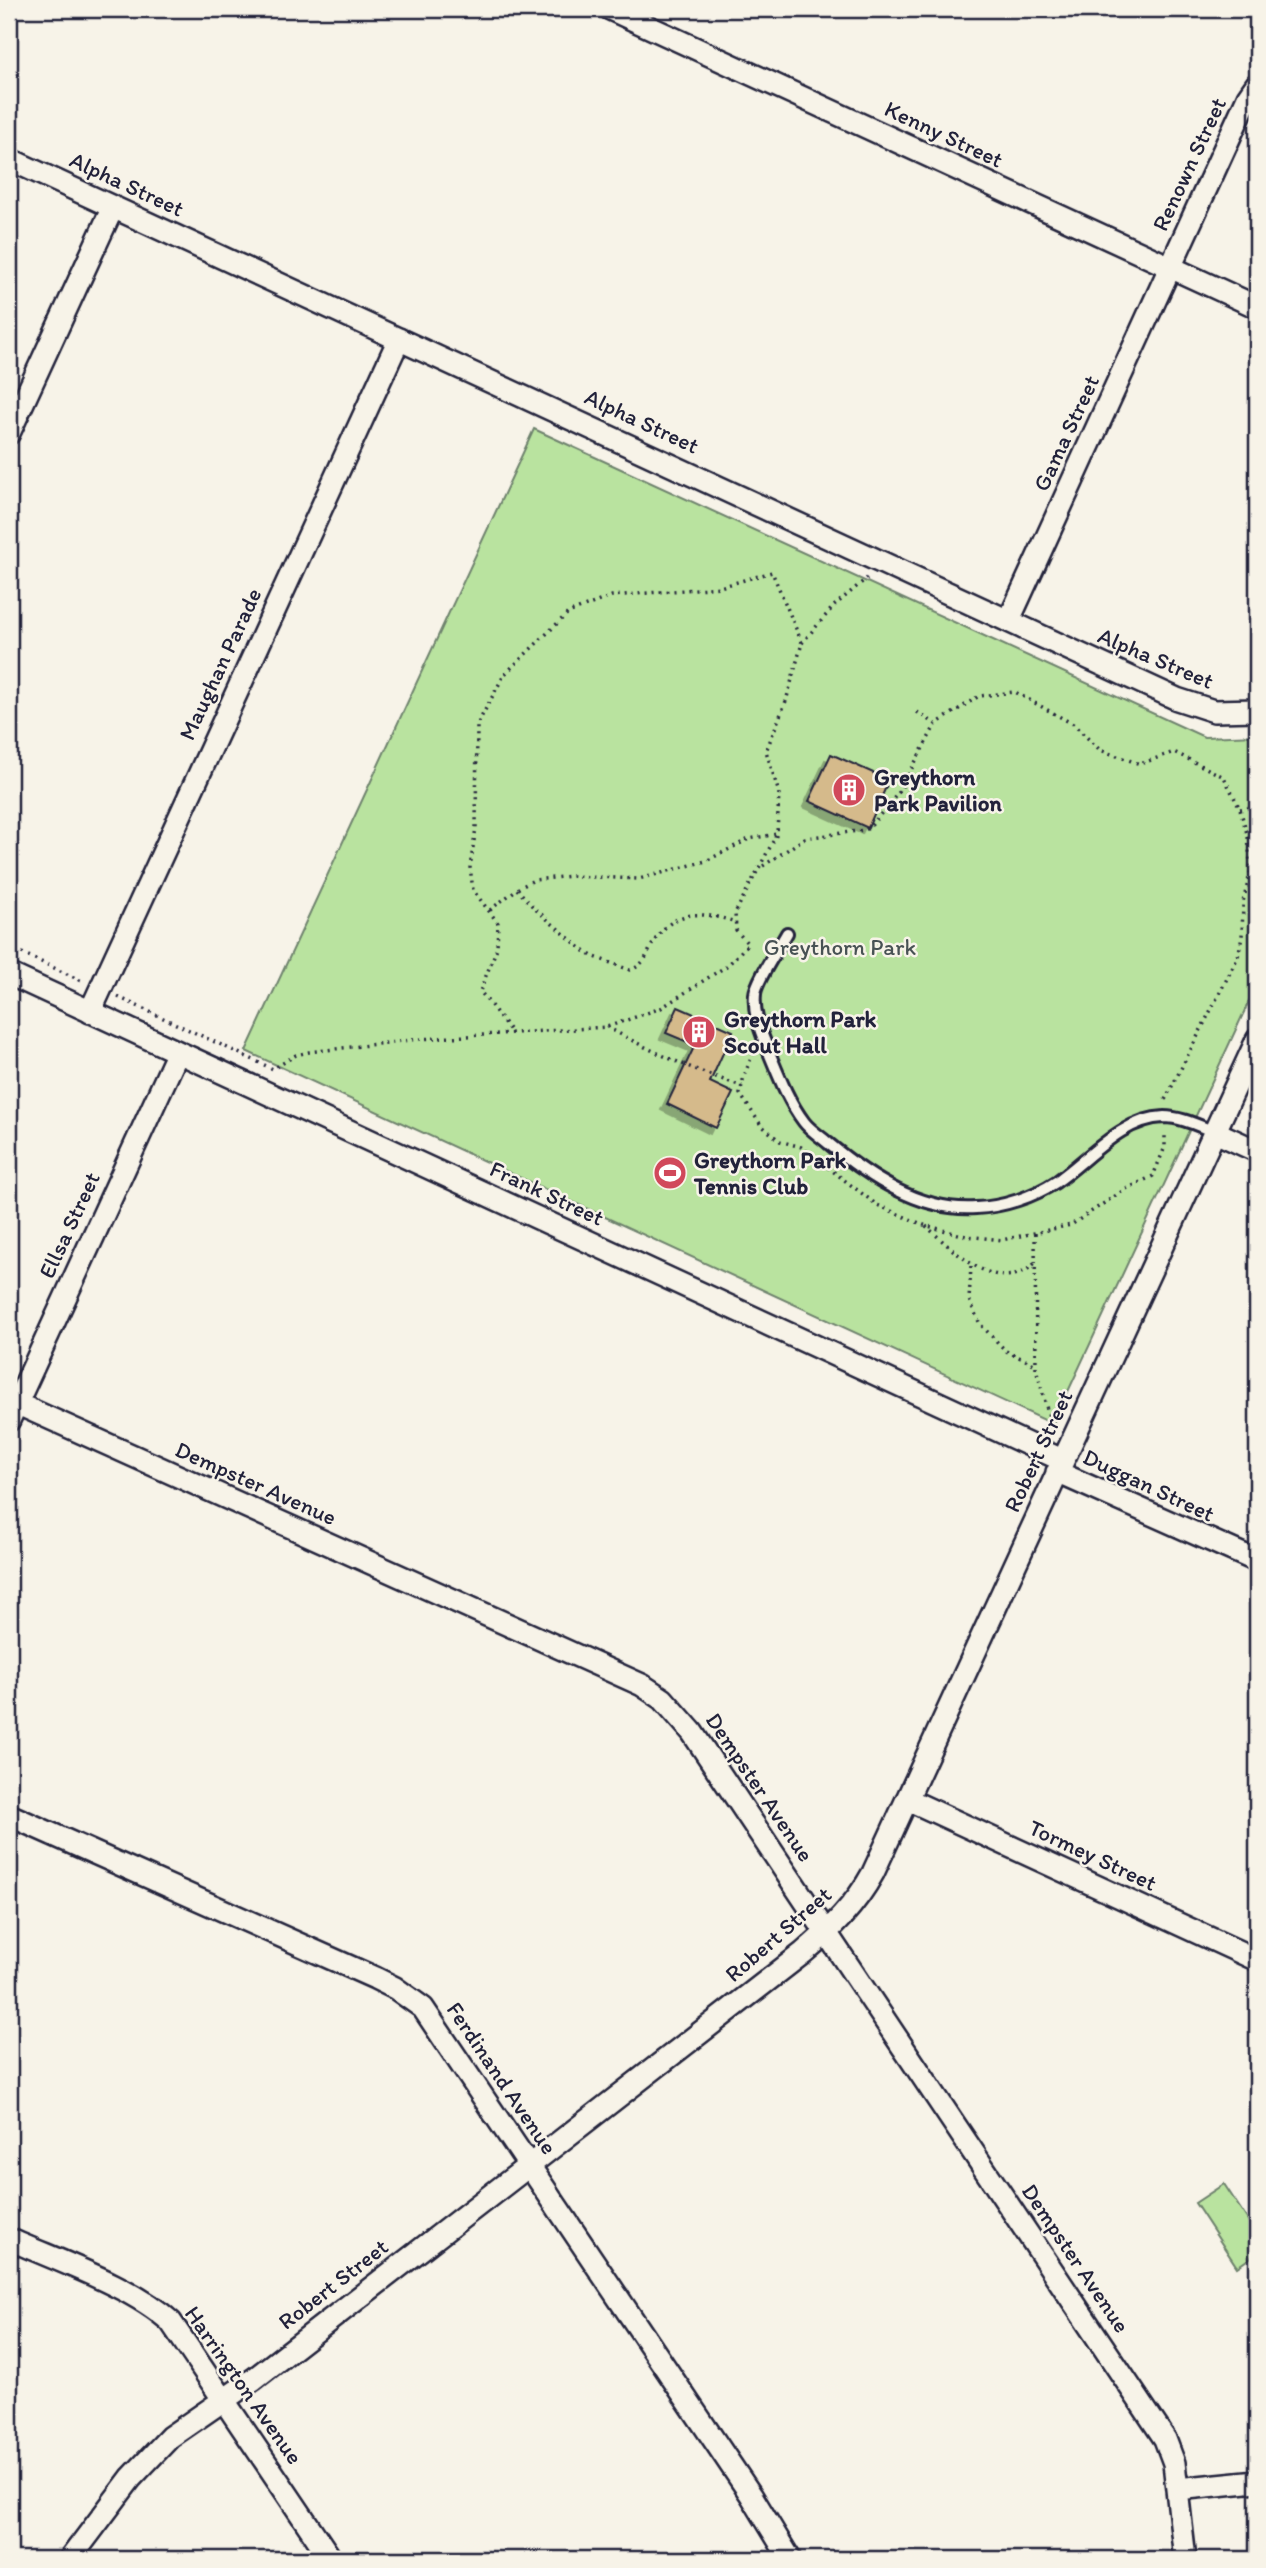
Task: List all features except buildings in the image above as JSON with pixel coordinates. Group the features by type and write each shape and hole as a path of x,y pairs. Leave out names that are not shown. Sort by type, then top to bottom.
{"street":[{"name":"Kenny Street","path":"610,9 1257,307"},
{"name":"Renown Street","path":"1170,267 1248,97 1257,84"},
{"name":"Alpha Street","path":"9,159 1191,705 1213,711 1257,710"},
{"path":"9,433 113,207"},
{"name":"Gama Street","path":"1009,620 1170,267"},
{"name":"Maughan Parade","path":"90,1012 399,339"},
{"name":"Frank Street","path":"9,974 1060,1466"},
{"name":"Robert Street","path":"70,2559 146,2461 170,2437 254,2379 827,1933 864,1890 1257,1040"},
{"name":"Ellsa Street","path":"11,1408 178,1052"},
{"path":"1215,1132 1257,1151"},
{"name":"Dempster Avenue","path":"11,1408 654,1692 674,1710 692,1732 1166,2439 1174,2463 1185,2559"},
{"name":"Duggan Street","path":"1060,1466 1257,1562"},
{"name":"Tormey Street","path":"907,1799 1257,1960"},
{"name":"Ferdinand Avenue","path":"9,1815 374,1978 411,1998 434,2022 751,2495 790,2559"},
{"name":"Harrington Avenue","path":"9,2239 127,2292 159,2311 181,2335 331,2559"},
{"path":"1178,2489 1257,2481"}],"lane":[{"path":"787,933 755,991 756,1018 779,1077 805,1122 840,1153 901,1192 934,1204 975,1209 1034,1194 1054,1183 1123,1131 1139,1124 1165,1117 1215,1132"}],"path":[{"path":"513,1033 480,991 497,948 498,923 473,890 470,867 476,828 477,725 504,675 568,612 612,596 720,587 772,572 802,643"},
{"path":"9,947 273,1069 296,1055 309,1052 420,1039 607,1027 661,1008 728,965 748,944 736,930 735,913 777,834 779,793 766,751 786,701 802,643 834,606 867,578"},
{"path":"754,1052 740,1094 761,1125 780,1141 801,1147 877,1205 924,1225 966,1236 1002,1240 1071,1226 1124,1190 1153,1176 1165,1147 1165,1102 1168,1094 1209,1018 1241,949 1243,902 1251,870 1248,837 1240,809 1224,777 1174,752 1140,764 1100,750 1073,724 1015,692 979,696 936,724 899,792 869,828 805,838 761,867"},
{"path":"917,712 936,724"},
{"path":"1240,809 1257,807"},
{"path":"490,910 517,889 534,880 572,876 639,879 706,861 749,839 777,834"},
{"path":"517,889 534,908 583,950 630,970 643,963 658,935 671,923 689,913 718,915 736,922"},
{"path":"607,1027 645,1048 742,1086"},
{"path":"924,1225 976,1269 1008,1276 1029,1269 1036,1262"},
{"path":"1035,1233 1036,1364 1053,1432"},
{"path":"971,1264 969,1300 980,1324 1006,1351 1036,1364"}],"green space":[{"name":"Greythorn Park","path":"534,429 1204,737 1257,735 1257,984 1053,1424 246,1051"},
{"path":"1224,2184 1257,2234 1257,2253 1237,2267 1195,2203"}],"place":[{"name":"Greythorn Park Pavilion","path":"849,790"},
{"name":"Greythorn Park Scout Hall","path":"699,1032"},
{"name":"Greythorn Park Tennis Club","path":"670,1173"}]}
